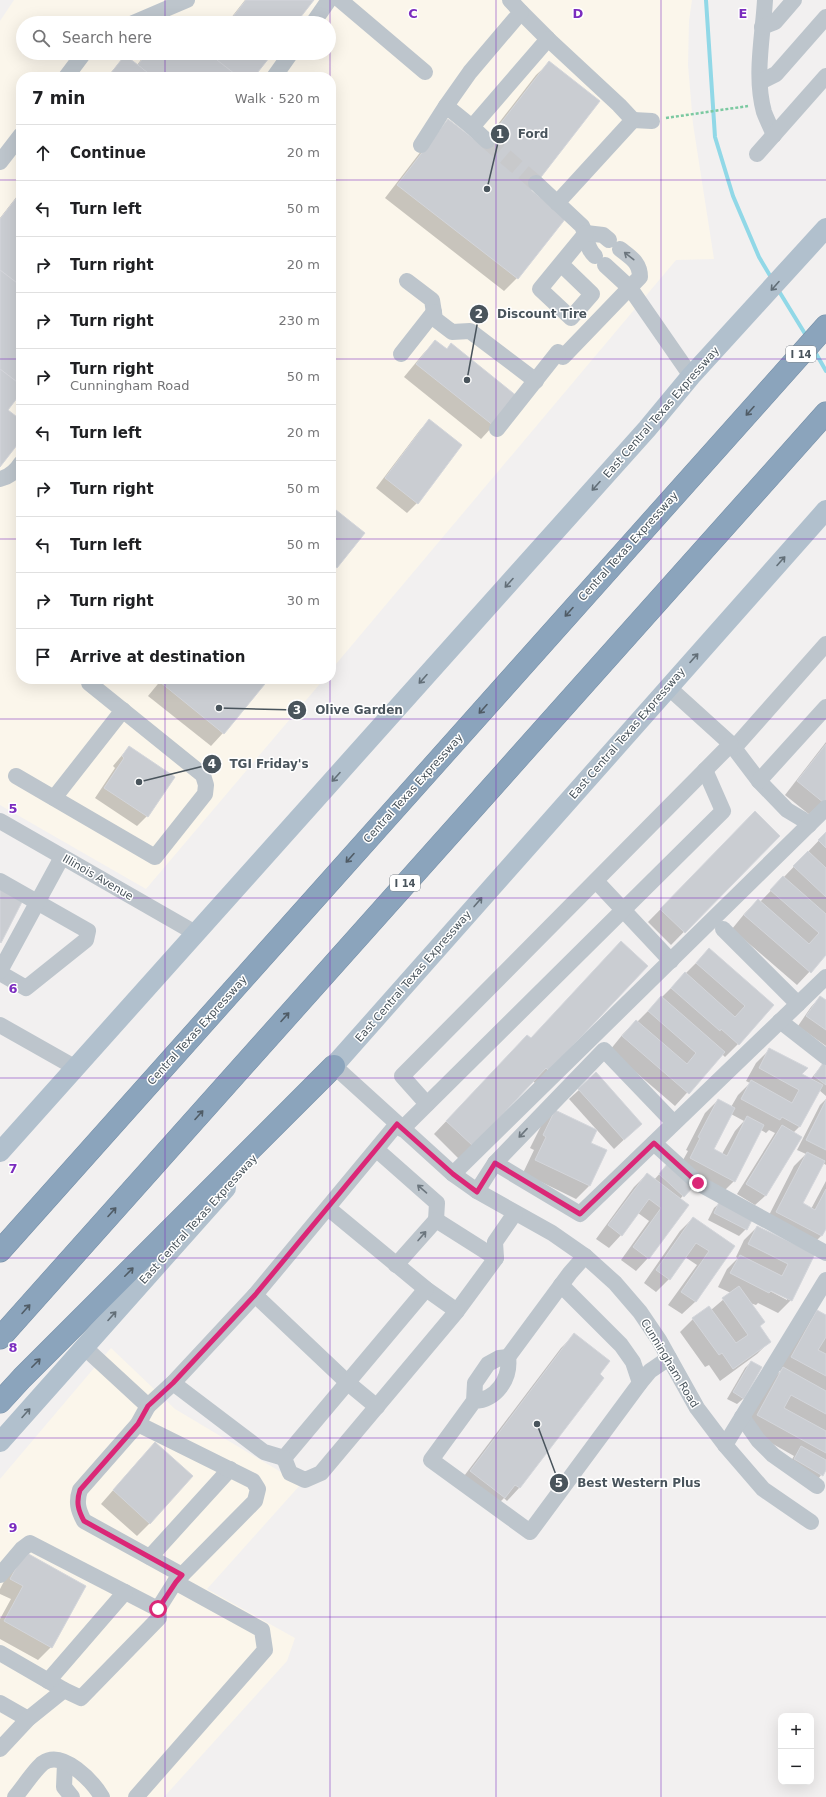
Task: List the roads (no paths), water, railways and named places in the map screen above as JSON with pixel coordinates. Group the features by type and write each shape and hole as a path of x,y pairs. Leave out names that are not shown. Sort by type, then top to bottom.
{"highway":[{"name":"Central Texas Expressway","path":"0,1251 826,326"},
{"name":"I 14","path":"0,1338 826,413"},
{"path":"0,1402 22,1378 334,1066"}],"main road":[{"name":"East Central Texas Expressway","path":"0,1152 197,934 642,435 691,376 743,321 826,228"},
{"name":"East Central Texas Expressway","path":"0,1442 826,510"}],"street":[{"path":"149,16 187,0"},
{"path":"317,16 329,0"},
{"path":"340,0 425,72"},
{"path":"510,0 633,120 652,121"},
{"path":"765,0 762,27 760,82 764,112 774,135"},
{"path":"762,27 776,22 794,0"},
{"path":"421,145 470,72 521,12"},
{"path":"760,82 776,74 826,17"},
{"path":"472,127 548,38"},
{"path":"70,72 79,60"},
{"path":"278,72 286,60"},
{"path":"757,154 826,76"},
{"path":"446,106 487,141"},
{"path":"557,203 633,120"},
{"path":"0,162 16,141"},
{"path":"536,183 582,226 586,233 589,251 630,288 691,376"},
{"path":"497,429 536,381 640,277 640,268 636,262 603,235 586,233"},
{"path":"561,264 586,233"},
{"path":"407,281 432,300 435,319 452,332 470,331 536,381"},
{"path":"401,354 434,312"},
{"path":"0,479 11,473 16,468"},
{"path":"427,1104 402,1076 705,770 733,746 826,644"},
{"path":"16,776 155,857 205,794 206,785 203,775 91,684"},
{"path":"668,687 733,746 759,781 787,810 802,819 808,825"},
{"path":"759,781 826,707"},
{"path":"54,798 123,710"},
{"path":"136,1797 265,1650 262,1630 179,1578 150,1557 84,1521 79,1511 77,1499 80,1490 138,1424 148,1406 173,1383 255,1295 377,1150 400,1126 427,1104 723,811 705,770"},
{"path":"453,1174 826,808"},
{"name":"Illinois Avenue","path":"0,821 197,934"},
{"path":"0,881 38,903 88,931 86,940 26,988 0,972 38,903 62,857"},
{"path":"596,881 671,961"},
{"path":"723,929 798,1004"},
{"path":"495,1163 580,1214 826,977"},
{"path":"780,1021 826,1057"},
{"path":"0,1025 76,1068"},
{"path":"477,1192 495,1163 604,1050 674,1123"},
{"name":"Cunningham Road","path":"334,1066 453,1174 477,1192 552,1233 585,1256 615,1284 640,1312 669,1358 697,1408 725,1446 764,1489 811,1522"},
{"path":"654,1143 698,1183 826,1253"},
{"path":"377,1150 437,1202 436,1220 396,1265"},
{"path":"328,1208 426,1289 457,1311"},
{"path":"284,1458 290,1473 306,1480 321,1473 457,1311 496,1258 495,1242 515,1213"},
{"path":"436,1220 496,1258"},
{"path":"474,1401 483,1400 494,1395 507,1377 510,1368 508,1357 561,1285 585,1256"},
{"path":"561,1285 621,1345 632,1362 640,1383"},
{"path":"725,1446 825,1286"},
{"path":"284,1458 426,1289"},
{"path":"255,1295 348,1382 377,1406"},
{"path":"84,1347 148,1406"},
{"path":"508,1357 499,1358 488,1364 475,1382 474,1401 431,1460 530,1532 640,1383 650,1371 669,1358"},
{"path":"173,1383 264,1452 284,1458"},
{"path":"742,1417 758,1440 774,1455 817,1486"},
{"path":"0,1653 64,1690 81,1698 159,1618 158,1609 179,1578 255,1501 258,1489 253,1481 138,1424"},
{"path":"150,1557 230,1469"},
{"path":"1,1572 22,1548 30,1543 158,1609"},
{"path":"48,1681 125,1592"},
{"path":"0,1749 28,1719 64,1690"},
{"path":"0,1703 28,1719"},
{"path":"15,1797 43,1763 54,1760 73,1767 92,1782 102,1797"},
{"path":"65,1764 64,1787 72,1797"}],"waterway":[{"path":"706,0 715,137 733,196 759,257 772,279"},
{"path":"777,288 807,337"},
{"path":"814,350 826,371"}],"tunnel":[{"path":"487,141 536,183"}],"place":[{"name":"Ford","path":"487,189"},
{"name":"Discount Tire","path":"467,380"},
{"name":"Olive Garden","path":"219,708"},
{"name":"TGI Friday's","path":"139,782"},
{"name":"Best Western Plus","path":"537,1424"}]}
